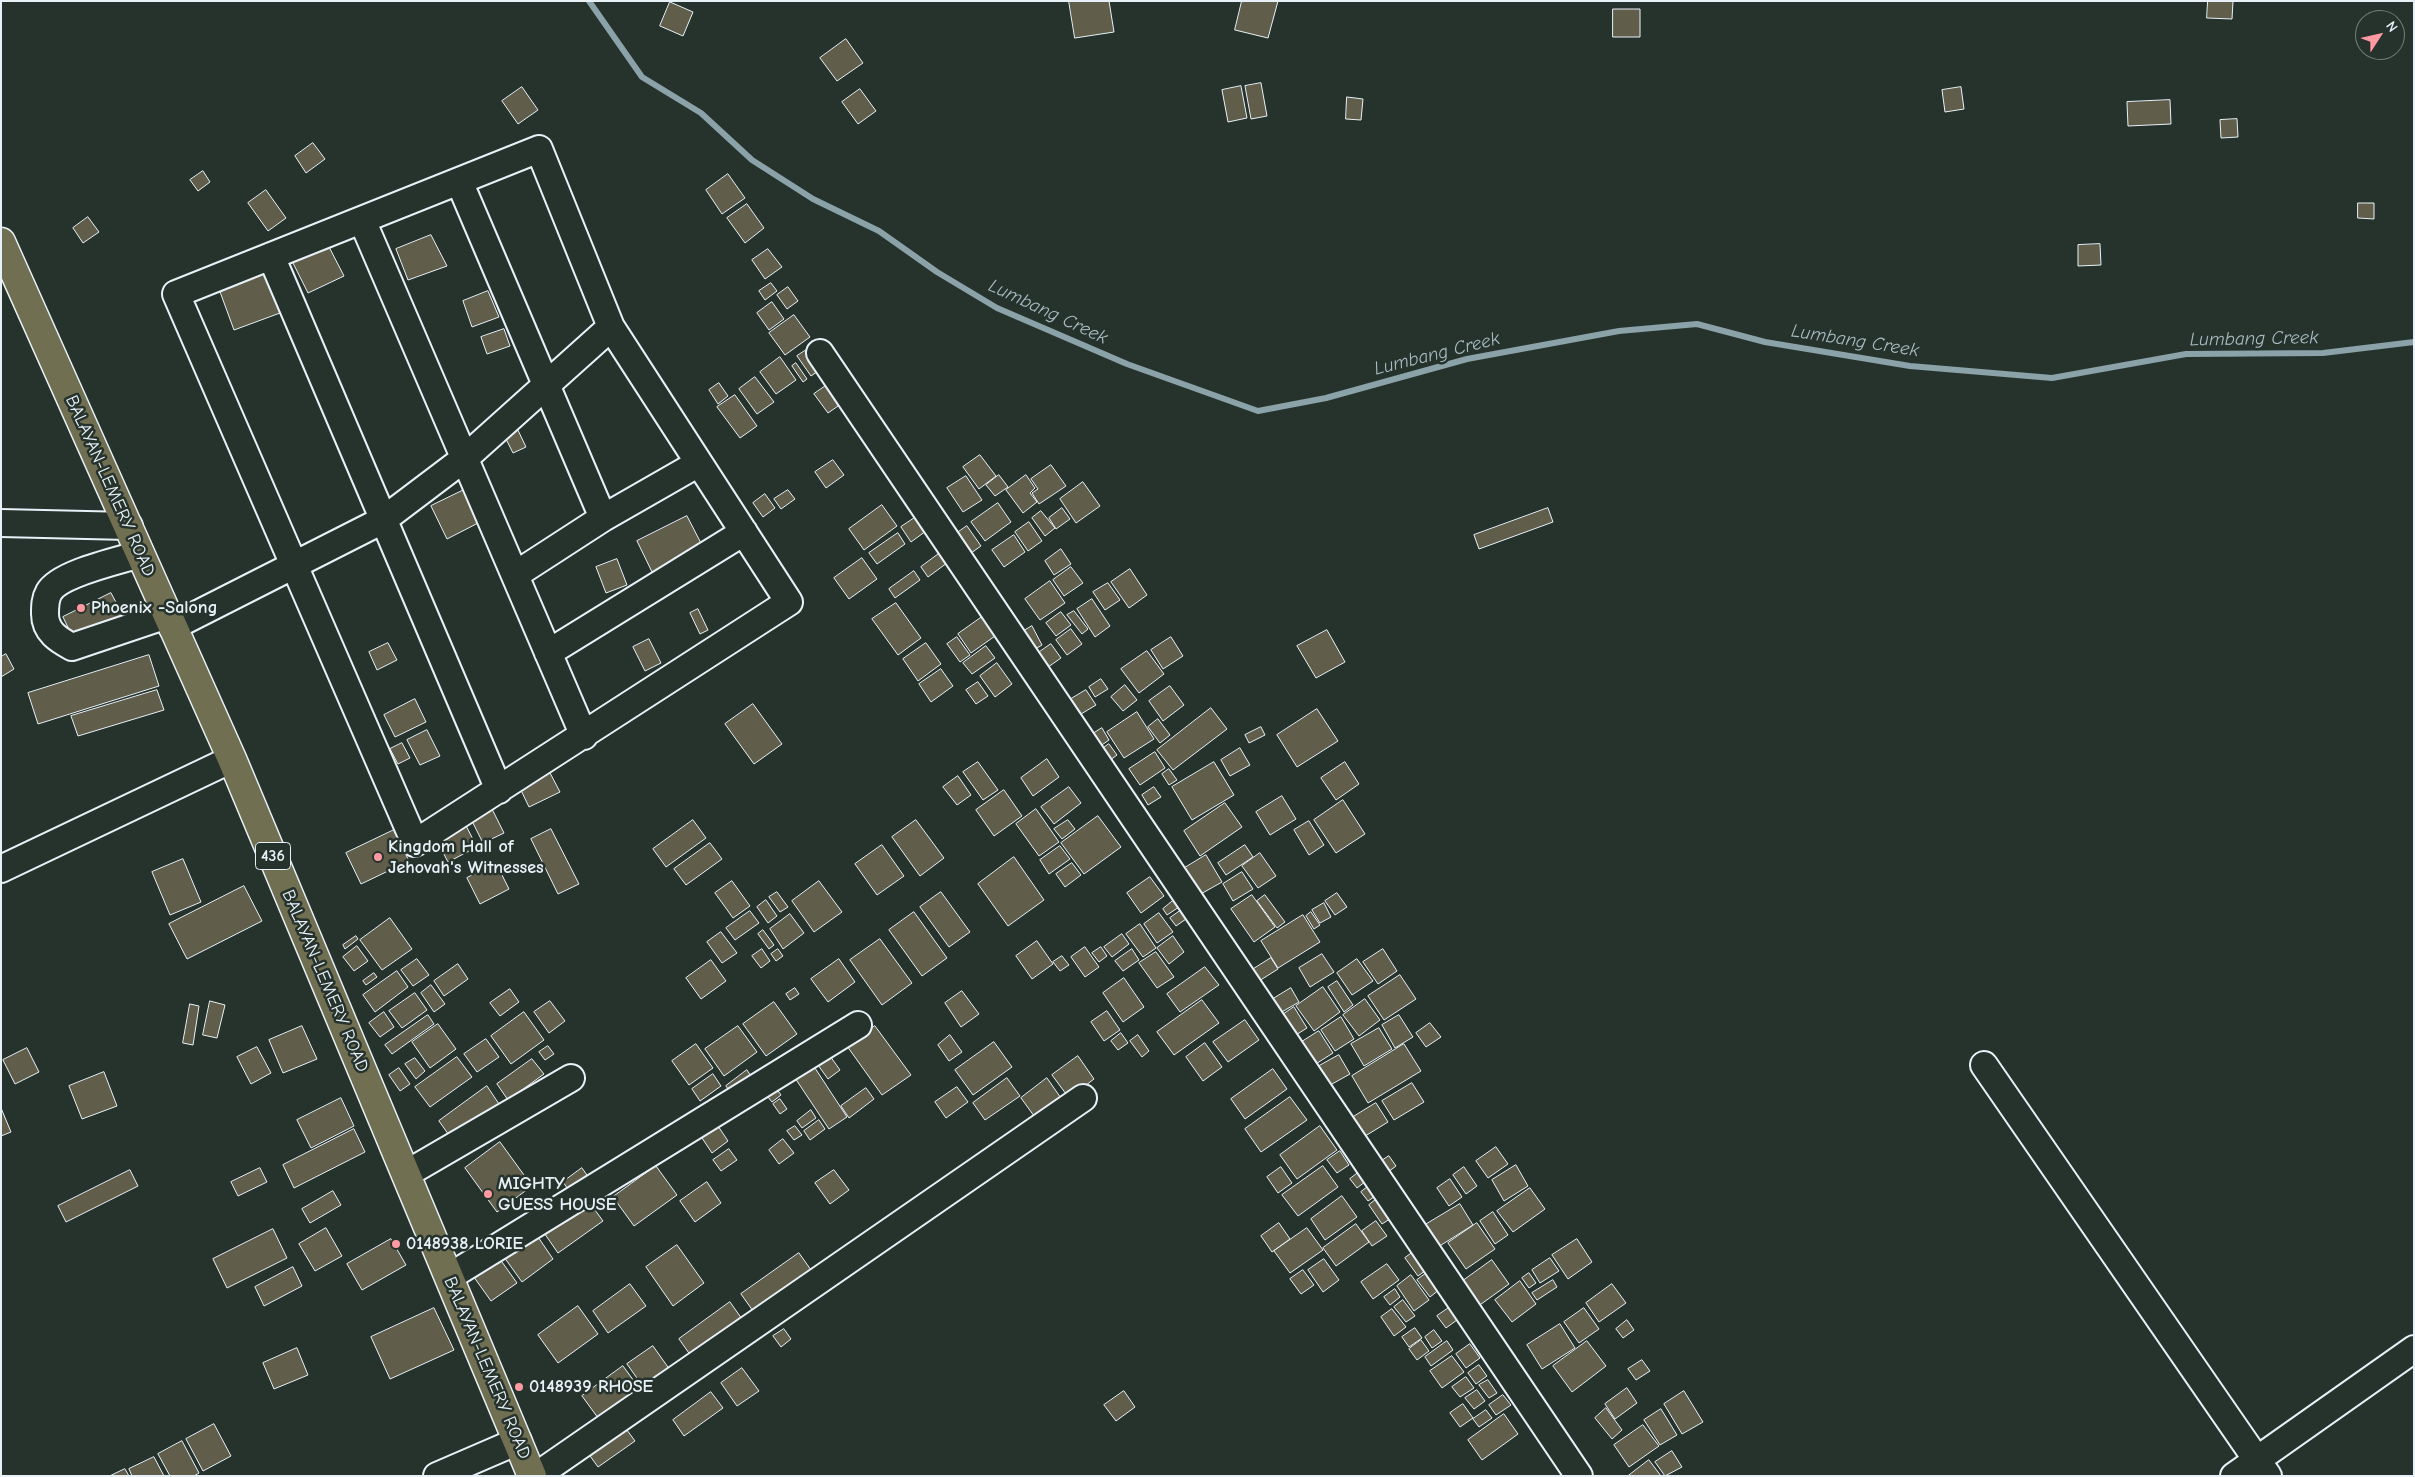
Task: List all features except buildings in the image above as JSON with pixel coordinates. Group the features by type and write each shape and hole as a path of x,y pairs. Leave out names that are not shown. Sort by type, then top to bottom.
{"main road":[{"name":"BALAYAN-LEMERY ROAD","path":"1,242 232,759 532,1476"}],"street":[{"path":"539,149 611,327 789,602 584,736 415,843 176,294 362,220 539,149"},
{"path":"459,181 603,518"},
{"path":"362,220 584,736"},
{"path":"271,256 499,790"},
{"path":"140,554 66,578 50,590 44,603 45,620 54,638 72,648 170,621 294,566 383,520 465,458 611,327"},
{"path":"820,353 1579,1476"},
{"path":"515,575 603,518 699,463"},
{"path":"1,522 129,526"},
{"path":"548,653 744,532"},
{"path":"1,869 232,759"},
{"path":"449,1277 858,1025"},
{"path":"1984,1065 2262,1467"},
{"path":"406,1174 572,1078"},
{"path":"536,1476 1083,1098"},
{"path":"2234,1476 2262,1467 2414,1348"},
{"path":"437,1476 518,1441"}],"waterway":[{"name":"Lumbang Creek","path":"589,1 642,77 701,113 752,160 813,199 879,231 937,272 997,308 1127,364 1258,411 1326,398 1467,359 1619,331 1697,324 1765,342 1910,366 2052,378 2186,354 2323,353 2414,342"}],"place":[{"name":"Phoenix -Salong","path":"81,608"},
{"name":"Kingdom Hall of Jehovah's Witnesses","path":"378,857"},
{"name":"MIGHTY GUESS HOUSE","path":"488,1194"},
{"name":"0148938 LORIE","path":"396,1244"},
{"name":"0148939 RHOSE","path":"519,1387"}]}
